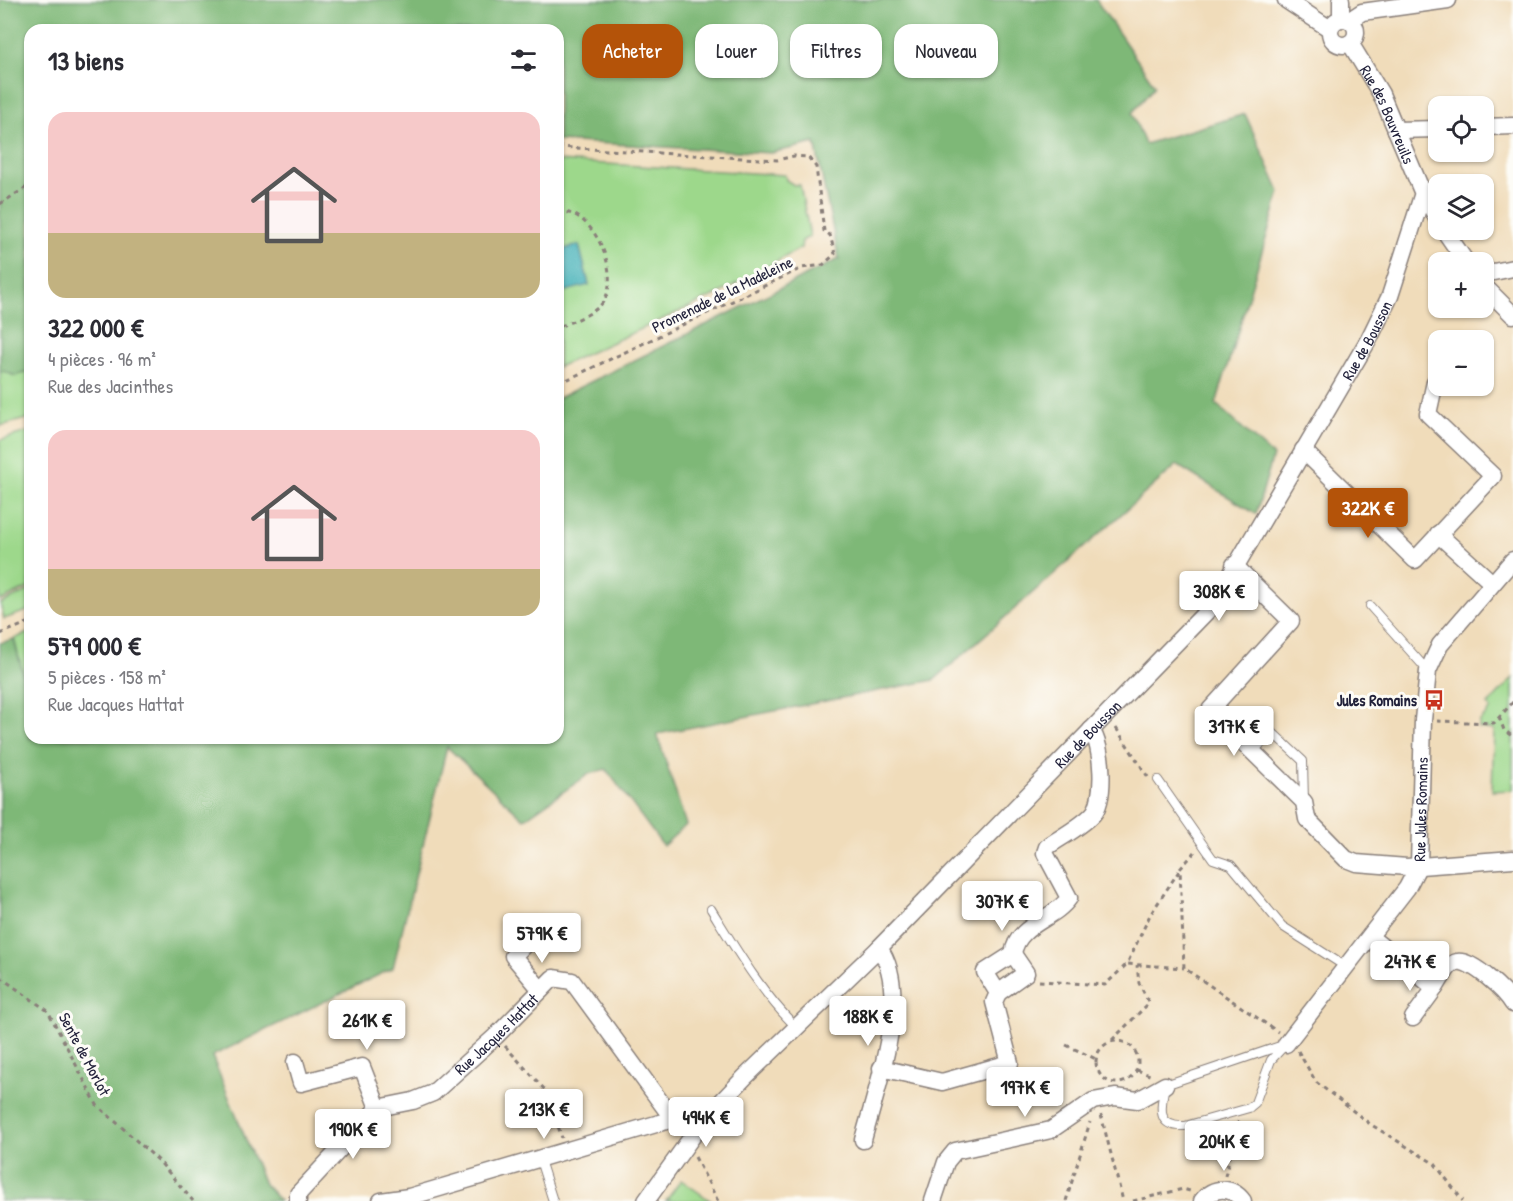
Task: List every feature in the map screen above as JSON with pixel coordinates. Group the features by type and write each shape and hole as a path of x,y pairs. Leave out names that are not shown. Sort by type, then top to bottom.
{"street":[{"path":"1286,0 1340,23 1362,12 1448,0"},
{"path":"1340,23 1341,0"},
{"name":"Rue des Bouvreuils","path":"1340,23 1334,42 1342,45 1350,43 1381,94 1428,202"},
{"path":"1494,127 1513,126"},
{"path":"1396,130 1428,129"},
{"name":"Rue de Bousson","path":"646,1201 704,1120 796,1027 879,948 1213,605 1234,565 1369,339 1390,296 1423,193"},
{"path":"1494,272 1513,268"},
{"path":"1494,296 1513,315"},
{"path":"1303,450 1415,560 1493,476 1428,414 1432,396"},
{"path":"1438,534 1492,583"},
{"name":"Rue Jules Romains","path":"1286,1044 1407,888 1419,865 1423,720 1428,671 1440,645 1513,560"},
{"path":"1234,565 1291,621 1210,710 1304,802 1307,819 1346,859 1356,864 1419,865 1513,859"},
{"path":"881,1068 942,1082 1010,1063 994,1002 998,993 1026,973 1013,954 1014,945 1020,936 1068,898 1045,853 1047,847 1093,814 1099,804 1102,753 1096,736 1090,730"},
{"path":"1370,937 1435,987"},
{"path":"531,938 513,956 541,990"},
{"path":"863,1140 894,1006 888,968 879,948"},
{"path":"998,993 985,972 1013,954"},
{"path":"1413,1018 1452,965 1457,962 1468,964 1506,992 1513,1004"},
{"name":"Rue Jacques Hattat","path":"378,1108 413,1101 433,1093 496,1036 553,978 572,981 673,1119"},
{"path":"295,1062 301,1083 362,1067 378,1108 298,1194 298,1201"},
{"path":"933,1201 946,1162 956,1151 1051,1130 1097,1100 1115,1097 1138,1101 1165,1085"},
{"path":"381,1201 410,1199 673,1119 690,1116 704,1120"},
{"path":"1210,1195 1236,1193 1243,1201"}],"lane":[{"path":"1370,606 1428,671"},
{"path":"1253,752 1272,732 1303,761 1304,802"},
{"path":"1158,780 1213,860 1231,866 1282,926 1347,967"},
{"path":"711,909 753,976 776,1007 796,1027"},
{"path":"1286,1044 1271,1060 1255,1103 1243,1109 1175,1126 1166,1122 1161,1111 1165,1085 1251,1058 1286,1044"},
{"path":"1251,1058 1265,1072"},
{"path":"540,1160 553,1201"}],"path":[{"name":"Promenade de la Madeleine","path":"564,147 777,160 794,156 807,157 816,167 824,231 830,235 835,254 823,265 802,268 564,381"},
{"path":"0,204 24,189"},
{"path":"564,212 580,218 597,239 609,263 611,286 602,304 585,316 564,325"},
{"path":"0,634 24,624"},
{"path":"1423,720 1494,723 1513,702"},
{"path":"1106,714 1150,781 1158,780"},
{"path":"1499,717 1504,730 1513,737"},
{"path":"1026,973 1041,982 1105,985 1127,964 1150,915 1180,869"},
{"path":"1127,964 1184,968"},
{"path":"1110,1041 1128,1043 1134,1049 1138,1066 1128,1080 1110,1082 1097,1070 1096,1059 1103,1046 1149,1003 1139,983 1137,965"},
{"name":"Sente de Morlot","path":"0,977 48,1011 97,1105 158,1160 193,1201"},
{"path":"496,1036 546,1091 567,1151"},
{"path":"1066,1045 1096,1059"},
{"path":"1072,1201 1066,1200 1097,1100"},
{"path":"1097,1100 1123,1201"},
{"path":"1133,1201 1183,1189 1210,1195 1243,1109"},
{"path":"688,1144 718,1201"}],"green space":[{"path":"0,0 1096,0 1155,86 1132,113 1145,144 1245,114 1280,192 1216,404 1273,456 1256,514 1177,465 934,680 657,734 686,825 663,846 606,769 589,774 524,819 447,747 393,968 212,1056 264,1184 280,1201 0,1201 0,643 14,639 24,678 24,744 564,744 564,395 839,259 815,143 771,153 564,141 564,24 24,24 24,373 15,376 4,371 0,372"},
{"path":"564,161 785,175 786,180 794,185 800,185 810,236 802,241 801,248 720,293 564,364 564,291 589,284 579,245 564,249"},
{"path":"4,371 15,376 24,373 24,420 0,426 0,372"},
{"path":"24,433 24,590 0,601 0,440"},
{"path":"24,593 24,612 4,619 0,604"},
{"path":"24,635 24,678 14,639"},
{"path":"1513,678 1513,790 1492,791 1494,730 1479,728 1480,721 1491,709 1488,705"},
{"path":"681,1180 711,1201 666,1201"}],"water":[{"path":"579,245 589,285 564,291 564,249"}],"place":[{"name":"Jules Romains","path":"1434,700"}]}
